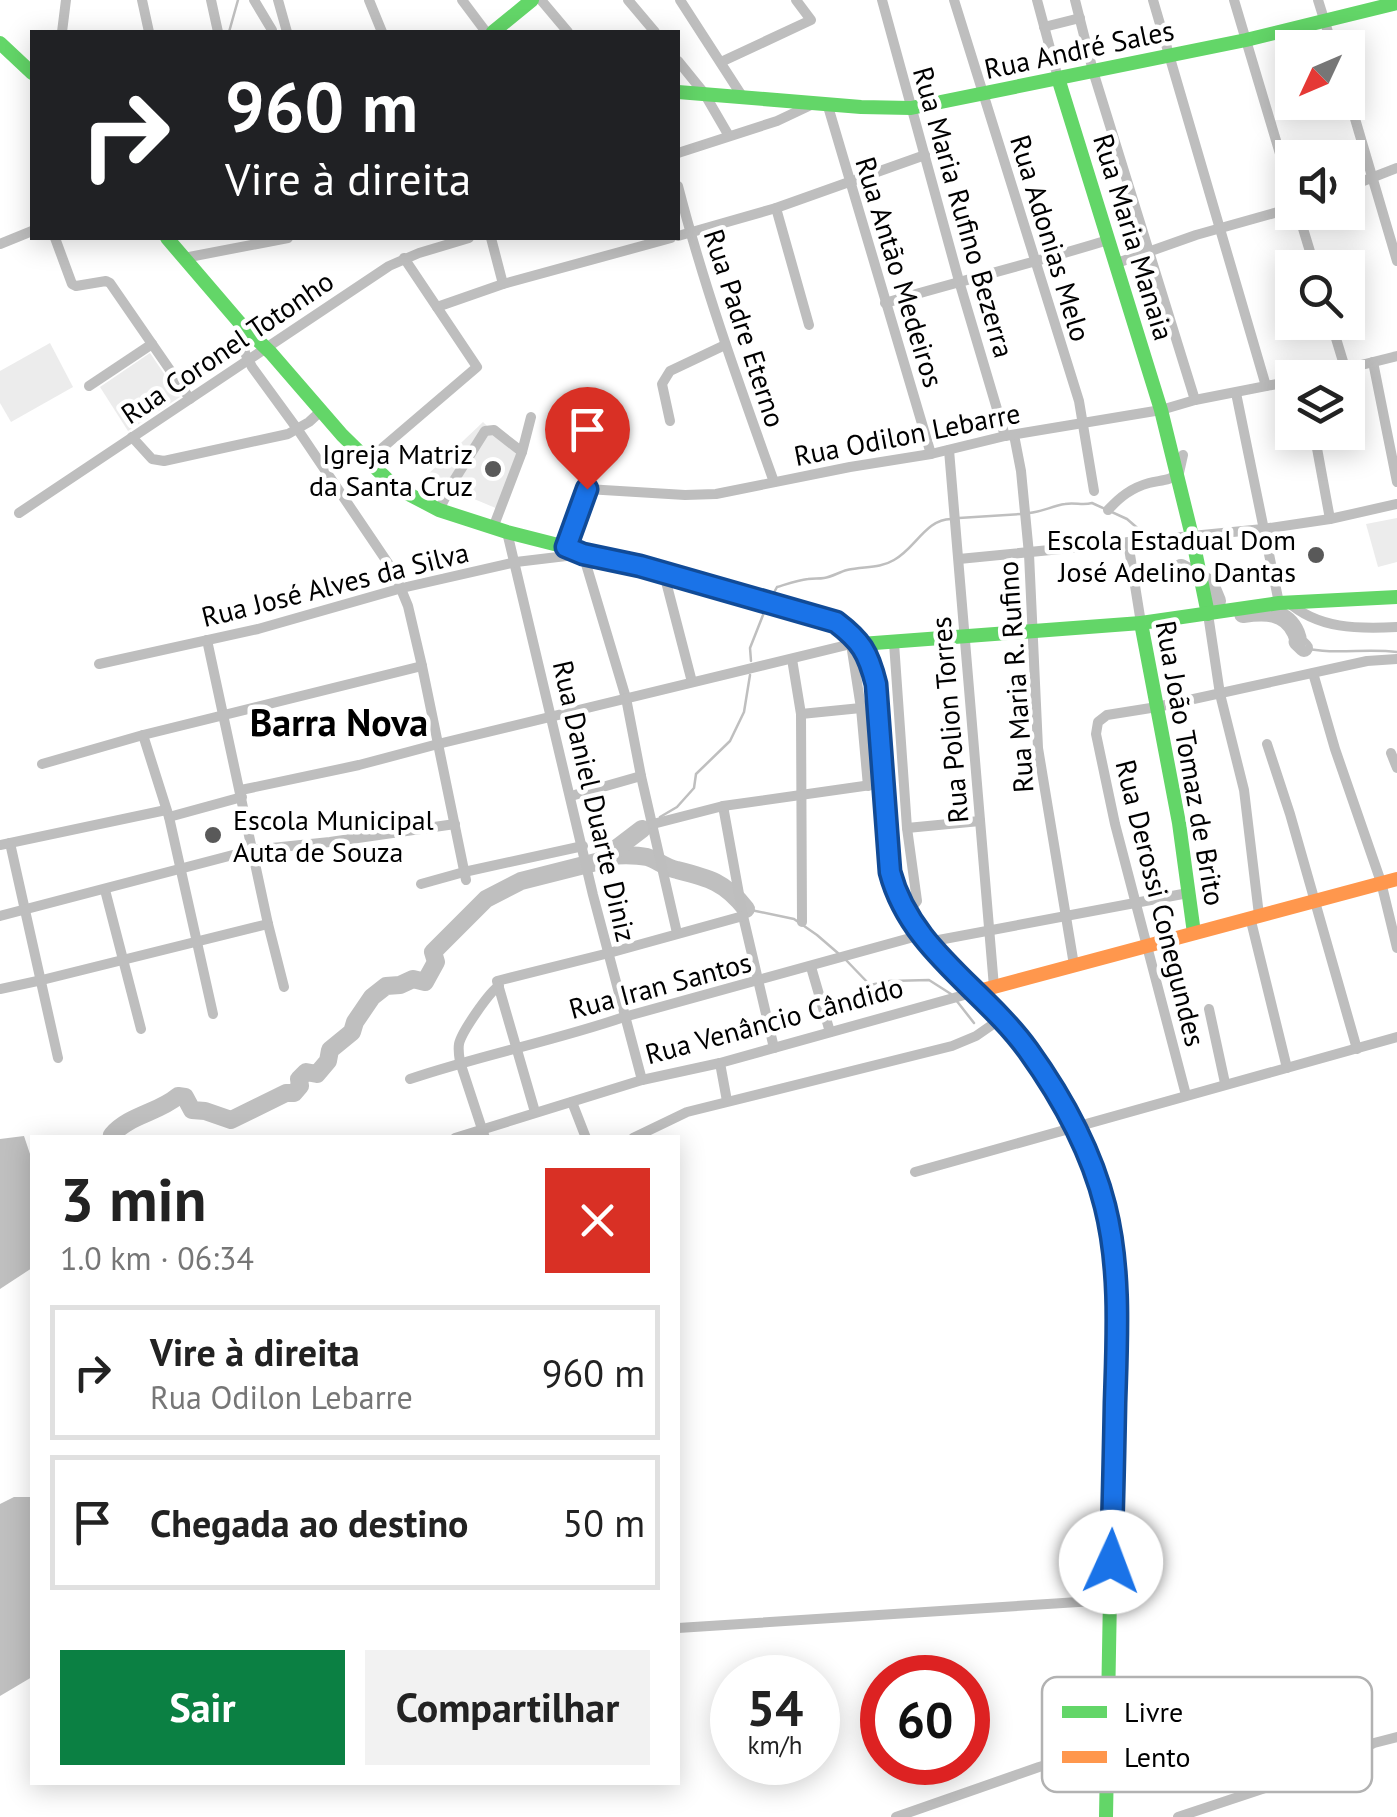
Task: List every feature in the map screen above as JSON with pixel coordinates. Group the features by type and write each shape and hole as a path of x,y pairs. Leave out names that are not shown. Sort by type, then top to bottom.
{"street":[{"path":"62,30 66,0"},
{"path":"142,0 149,30"},
{"path":"210,0 218,30"},
{"path":"254,0 267,30"},
{"path":"278,0 287,30"},
{"path":"369,0 381,30"},
{"path":"462,0 488,30"},
{"path":"493,30 532,0"},
{"path":"541,0 566,30"},
{"path":"628,0 652,30"},
{"path":"680,0 742,96"},
{"path":"721,62 811,20 796,0"},
{"name":"Rua Maria Rufino Bezerra","path":"882,0 959,281 1009,436"},
{"name":"Rua Adonias Melo","path":"954,0 1084,423 1094,491"},
{"path":"1037,0 1058,78"},
{"path":"1075,0 1093,71 1195,400"},
{"path":"1153,0 1266,386"},
{"path":"1234,0 1276,140"},
{"path":"1318,0 1327,30"},
{"name":"Rua André Sales","path":"680,152 821,102 861,108 911,108 1246,40 1397,2"},
{"path":"1044,26 1080,18"},
{"path":"0,42 30,72"},
{"path":"680,63 704,93 729,136"},
{"name":"Rua Maria Manaia","path":"1058,78 1161,410 1208,614"},
{"path":"680,92 821,102"},
{"name":"Rua Antão Medeiros","path":"821,102 850,183 931,454"},
{"path":"1356,120 1397,261"},
{"path":"680,235 776,208 924,155"},
{"path":"1365,180 1397,168"},
{"path":"776,208 810,325"},
{"path":"1117,262 1220,228 1275,215"},
{"path":"0,244 30,232"},
{"name":"Rua Padre Eterno","path":"680,237 726,345 774,482"},
{"path":"56,240 74,286 108,282 190,400"},
{"path":"169,240 239,322 395,487 439,510 500,530 836,622 870,660 876,684 890,872 896,895 924,939 1002,1018 1059,1094 1105,1203 1116,1314 1108,1677"},
{"path":"184,258 278,240"},
{"name":"Rua Coronel Totonho","path":"19,514 389,266 462,240"},
{"path":"492,240 503,284"},
{"path":"437,307 503,284 661,240"},
{"path":"886,302 1108,240"},
{"path":"367,461 477,367 404,258"},
{"path":"239,322 248,361 402,588 465,876"},
{"path":"89,386 152,344"},
{"path":"670,421 664,378 670,371 726,345"},
{"path":"1365,364 1397,356"},
{"path":"1372,362 1397,482"},
{"name":"Rua Odilon Lebarre","path":"587,489 698,495 1161,410 1275,384"},
{"path":"1236,393 1263,529 1283,602 1322,622 1367,629 1397,627"},
{"path":"132,438 152,460 164,461 277,437 298,430 321,411"},
{"path":"500,530 531,417"},
{"path":"439,510 484,431 494,430 522,452"},
{"name":"Rua Maria R. Rufino","path":"1009,436 1021,471 1029,554 1038,748 1074,965"},
{"path":"566,547 598,448"},
{"name":"Rua Polion Torres","path":"949,450 994,987"},
{"path":"1317,450 1330,519"},
{"path":"958,559 1263,529 1397,504"},
{"name":"Rua Daniel Duarte Diniz","path":"500,530 516,562 593,895 642,1080"},
{"name":"Rua João Tomaz de Brito","path":"1128,542 1172,782 1194,932"},
{"path":"583,554 626,698 677,933"},
{"name":"Rua José Alves da Silva","path":"100,664 258,629 402,588 516,562 583,554"},
{"path":"664,574 692,682"},
{"path":"58,1058 25,910 5,844 168,813 856,644 1141,624 1283,602 1397,597"},
{"path":"1208,614 1220,694 1245,800 1255,916 1287,1068"},
{"path":"207,640 284,987"},
{"path":"894,643 917,901 906,914"},
{"path":"856,644 868,786"},
{"path":"792,659 801,714 802,922"},
{"path":"1157,707 1367,661 1397,660"},
{"path":"42,764 422,666"},
{"path":"1313,673 1334,750 1380,882 1397,948"},
{"name":"Rua Derossi Conegundes","path":"1157,707 1108,715 1098,722 1096,734 1114,824 1186,1095"},
{"path":"801,714 861,708"},
{"path":"143,736 168,813 213,1014"},
{"path":"1266,744 1316,900 1357,1049"},
{"path":"1392,753 1397,768"},
{"path":"571,796 640,776"},
{"path":"653,824 722,806 885,783"},
{"path":"722,806 774,1048"},
{"path":"908,828 980,821"},
{"path":"0,916 252,850 455,824"},
{"path":"420,884 583,846"},
{"name":"Rua Venâncio Cândido","path":"483,1133 534,1112 642,1080 720,1063 1397,879"},
{"path":"106,890 140,1029"},
{"name":"Rua Iran Santos","path":"410,1079 624,1017 924,939 989,931 1188,893"},
{"path":"483,1133 460,1062 459,1041 498,983 743,916"},
{"path":"0,988 268,924"},
{"path":"811,967 830,1032"},
{"path":"498,983 534,1112"},
{"path":"1209,1009 1225,1083"},
{"path":"639,1135 670,1118 952,1046 976,1036 1002,1018"},
{"path":"915,1172 1397,1036"},
{"path":"720,1063 728,1102"},
{"path":"572,1102 585,1135"},
{"path":"680,1628 1110,1600"},
{"path":"1372,1744 1397,1737"},
{"path":"896,1817 1042,1766"},
{"path":"1178,1817 1251,1792"}],"shaded area":[{"path":"50,343 73,387 11,422 0,403 0,371"},
{"path":"150,353 180,397 128,431 100,387"},
{"path":"483,422 519,457 498,509 424,478"},
{"path":"1397,518 1397,562 1378,567 1366,524"},
{"path":"24,1136 30,1154 30,1269 0,1289 0,1139"},
{"path":"14,1497 30,1497 30,1678 0,1696 0,1504"}],"waterway":[{"path":"230,30 238,0"},
{"path":"1108,510 1137,488 1176,476 1183,455"},
{"path":"1029,513 1065,504 1092,503 1155,536"},
{"path":"959,518 1021,514"},
{"path":"771,598 777,587 789,583 888,563 934,524 951,519"},
{"path":"1181,568 1210,584 1217,601"},
{"path":"751,661 750,648 765,610"},
{"path":"1243,614 1280,616 1292,625 1304,648"},
{"path":"1304,648 1397,652"},
{"path":"660,817 677,807 694,788 696,774 730,741 744,712 750,675"},
{"path":"112,1135 178,1096 185,1097 192,1110 231,1120 286,1093 294,1093 300,1086 299,1079 306,1072 317,1074 328,1061 330,1050 352,1032 372,997 386,986 413,979 425,982 436,962 433,952 486,899 521,881 600,861 642,829"},
{"path":"606,856 647,857 707,879 731,893 746,909"},
{"path":"746,909 794,919 839,954"},
{"path":"845,959 870,985 929,980 951,994"},
{"path":"956,1000 974,1023"}],"traffic: fast":[{"path":"495,30 532,0"},
{"path":"680,92 911,108 1246,40 1397,3"},
{"path":"0,43 30,71"},
{"path":"1058,78 1161,410 1208,614"},
{"path":"169,240 342,435 395,487 439,510 583,554 640,566 835,622 850,635 866,657 877,683 890,872 900,896 924,936 1010,1027 1050,1082"},
{"path":"861,644 1141,623 1279,603 1397,597"},
{"path":"1141,623 1179,823 1194,933"},
{"path":"1109,1677 1111,1541"},
{"path":"1106,1792 1106,1817"}],"traffic: slow":[{"path":"975,992 1397,879"},
{"path":"1050,1082 1090,1159 1111,1233 1116,1314 1111,1541"}],"place":[{"name":"Igreja Matriz da Santa Cruz","path":"493,469"},
{"name":"Escola Estadual Dom José Adelino Dantas","path":"1316,555"},
{"name":"Escola Municipal Auta de Souza","path":"213,835"}],"district":[{"name":"Barra Nova","path":"339,721"}],"route":[{"path":"587,489 566,547 836,622 861,644 870,660 876,684 890,872 896,895 927,942 1002,1018 1059,1094 1105,1203 1116,1314 1111,1562"}]}
